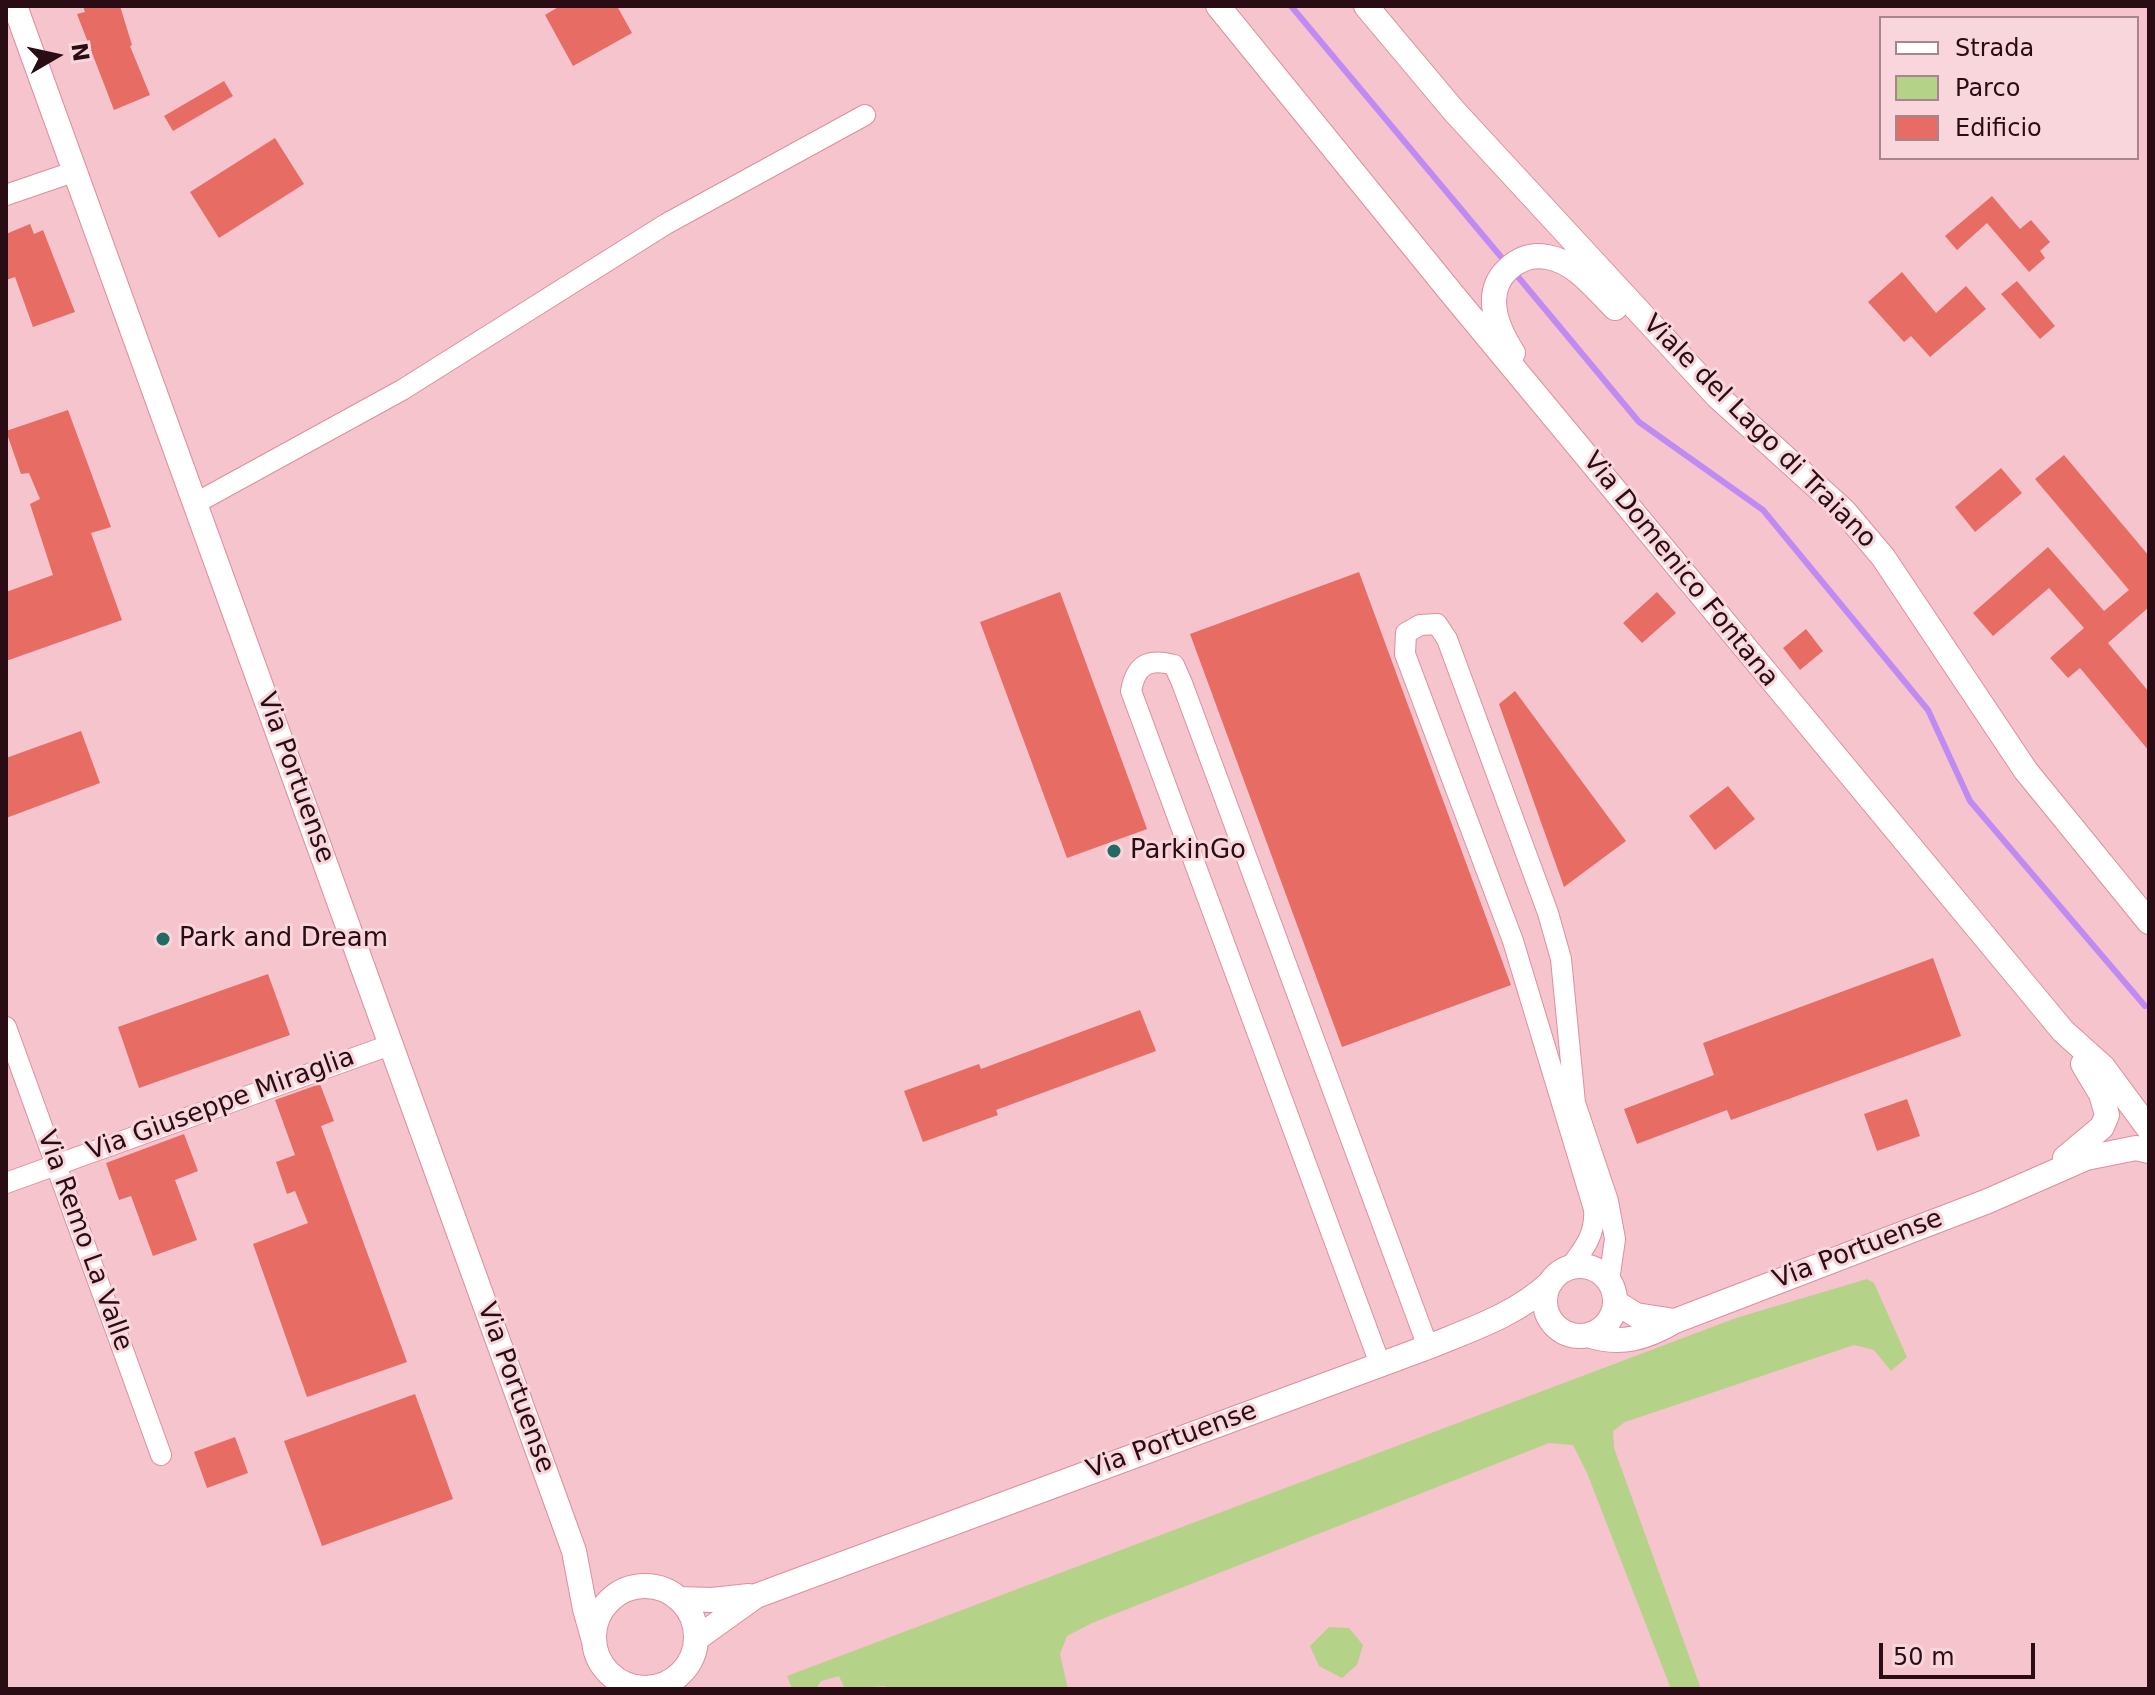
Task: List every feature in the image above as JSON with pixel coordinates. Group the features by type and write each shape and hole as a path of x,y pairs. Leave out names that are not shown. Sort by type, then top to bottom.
{"street":[{"name":"Via Portuense","path":"15,6 574,1551 594,1641"},
{"name":"Via Domenico Fontana","path":"1218,6 2063,1031 2103,1067 2149,1129"},
{"name":"Viale del Lago di Traiano","path":"1366,6 1454,111 1717,396 1844,511 1883,557 2026,771 2149,922"},
{"path":"196,503 402,390 666,224 865,115"},
{"path":"6,195 76,171"},
{"path":"1562,425 1504,339 1496,317 1493,296 1503,274 1526,257 1549,257 1573,267 1649,340 1717,396"},
{"path":"1437,624 1447,639 1548,913 1561,959 1575,1103 1608,1201 1615,1239 1612,1291 1610,1319 1588,1335 1565,1333 1549,1317 1545,1305 1546,1293 1586,1248 1595,1225 1594,1209 1513,941 1405,654 1406,633 1420,625 1437,624"},
{"path":"1380,1364 1131,691 1133,677 1144,664 1159,661 1174,665 1182,683 1428,1347"},
{"name":"Via Remo La Valle","path":"6,1027 161,1455"},
{"name":"Via Portuense","path":"2041,1177 2090,1139 2102,1127 2107,1115 2101,1094 2063,1031"},
{"name":"Via Giuseppe Miraglia","path":"6,1183 390,1045"},
{"name":"Via Portuense","path":"1588,1335 1606,1341 1648,1336 1675,1321 1988,1201 2086,1158 2136,1148 2149,1151"},
{"path":"1560,1274 1592,1267 1612,1291 1648,1319 1675,1321"},
{"name":"Via Portuense","path":"679,1599 756,1596 1498,1319 1532,1299 1560,1274"},
{"name":"Via Portuense","path":"1498,1319 1530,1315 1549,1317"},
{"name":"Via Portuense","path":"574,1551 595,1580 621,1592"},
{"path":"635,1586 666,1590 679,1599 689,1611 696,1639 693,1652 681,1673 655,1688 616,1683 600,1661 594,1641 600,1612 609,1600 635,1586"},
{"name":"Via Portuense","path":"696,1639 756,1596"}],"green space":[{"path":"1867,1279 1874,1283 1907,1357 1891,1371 1874,1350 1854,1345 1625,1422 1613,1431 1614,1448 1701,1689 1671,1689 1587,1473 1573,1445 1549,1443 1092,1623 1067,1636 1060,1654 1068,1689 887,1689 885,1686 845,1689 839,1676 821,1681 816,1689 792,1689 787,1676 1736,1318"},
{"path":"1329,1627 1349,1628 1363,1645 1357,1665 1342,1678 1319,1666 1310,1646"}],"building":[{"path":"83,6 120,6 130,46 150,95 114,110 77,14 85,12"},
{"path":"560,6 617,6 632,33 573,66 545,15"},
{"path":"224,81 233,96 173,131 164,116"},
{"path":"275,138 304,184 219,238 190,192"},
{"path":"1992,196 2020,229 2031,220 2050,242 2040,251 2045,258 2029,272 1987,223 1957,250 1945,236"},
{"path":"30,224 34,234 43,230 75,312 33,327 15,277 6,280 6,234"},
{"path":"1902,272 1936,313 1966,286 1986,309 1930,357 1911,336 1904,342 1868,302"},
{"path":"2017,281 2055,326 2040,339 2001,294"},
{"path":"68,410 111,527 91,533 122,620 6,661 6,592 53,575 30,504 40,499 29,473 21,474 6,431"},
{"path":"2064,455 2149,556 2149,607 2108,643 2149,692 2149,751 2080,668 2068,678 2050,658 2084,628 2049,588 1993,636 1973,613 2048,547 2104,611 2129,590 2035,479"},
{"path":"2001,468 2022,493 1975,532 1955,507"},
{"path":"1359,572 1511,985 1342,1047 1190,634"},
{"path":"1060,592 1147,829 1067,858 980,622"},
{"path":"1657,592 1676,613 1642,643 1623,623"},
{"path":"1806,629 1823,651 1800,670 1783,648"},
{"path":"1515,691 1626,841 1564,887 1499,704"},
{"path":"81,731 100,783 6,818 6,758"},
{"path":"1728,786 1755,819 1715,850 1689,816"},
{"path":"1933,958 1961,1036 1731,1120 1727,1110 1637,1144 1624,1109 1714,1075 1703,1043"},
{"path":"268,974 290,1035 139,1088 118,1027"},
{"path":"1140,1010 1156,1051 996,1110 998,1115 923,1142 904,1091 979,1064 981,1069"},
{"path":"320,1084 334,1121 321,1126 407,1362 307,1397 253,1244 308,1223 295,1191 287,1194 276,1162 295,1155 275,1100"},
{"path":"1907,1099 1920,1136 1877,1151 1864,1114"},
{"path":"184,1134 198,1171 175,1180 197,1240 153,1256 131,1196 119,1200 106,1163"},
{"path":"415,1394 453,1499 322,1546 284,1441"},
{"path":"235,1437 248,1473 207,1488 194,1452"}],"waterway":[{"path":"1291,6 1507,264"},
{"path":"1514,272 1639,422 1763,510 1928,710 1970,801 2145,1006"}],"place":[{"name":"ParkinGo","path":"1114,851"},
{"name":"Park and Dream","path":"163,939"}]}
